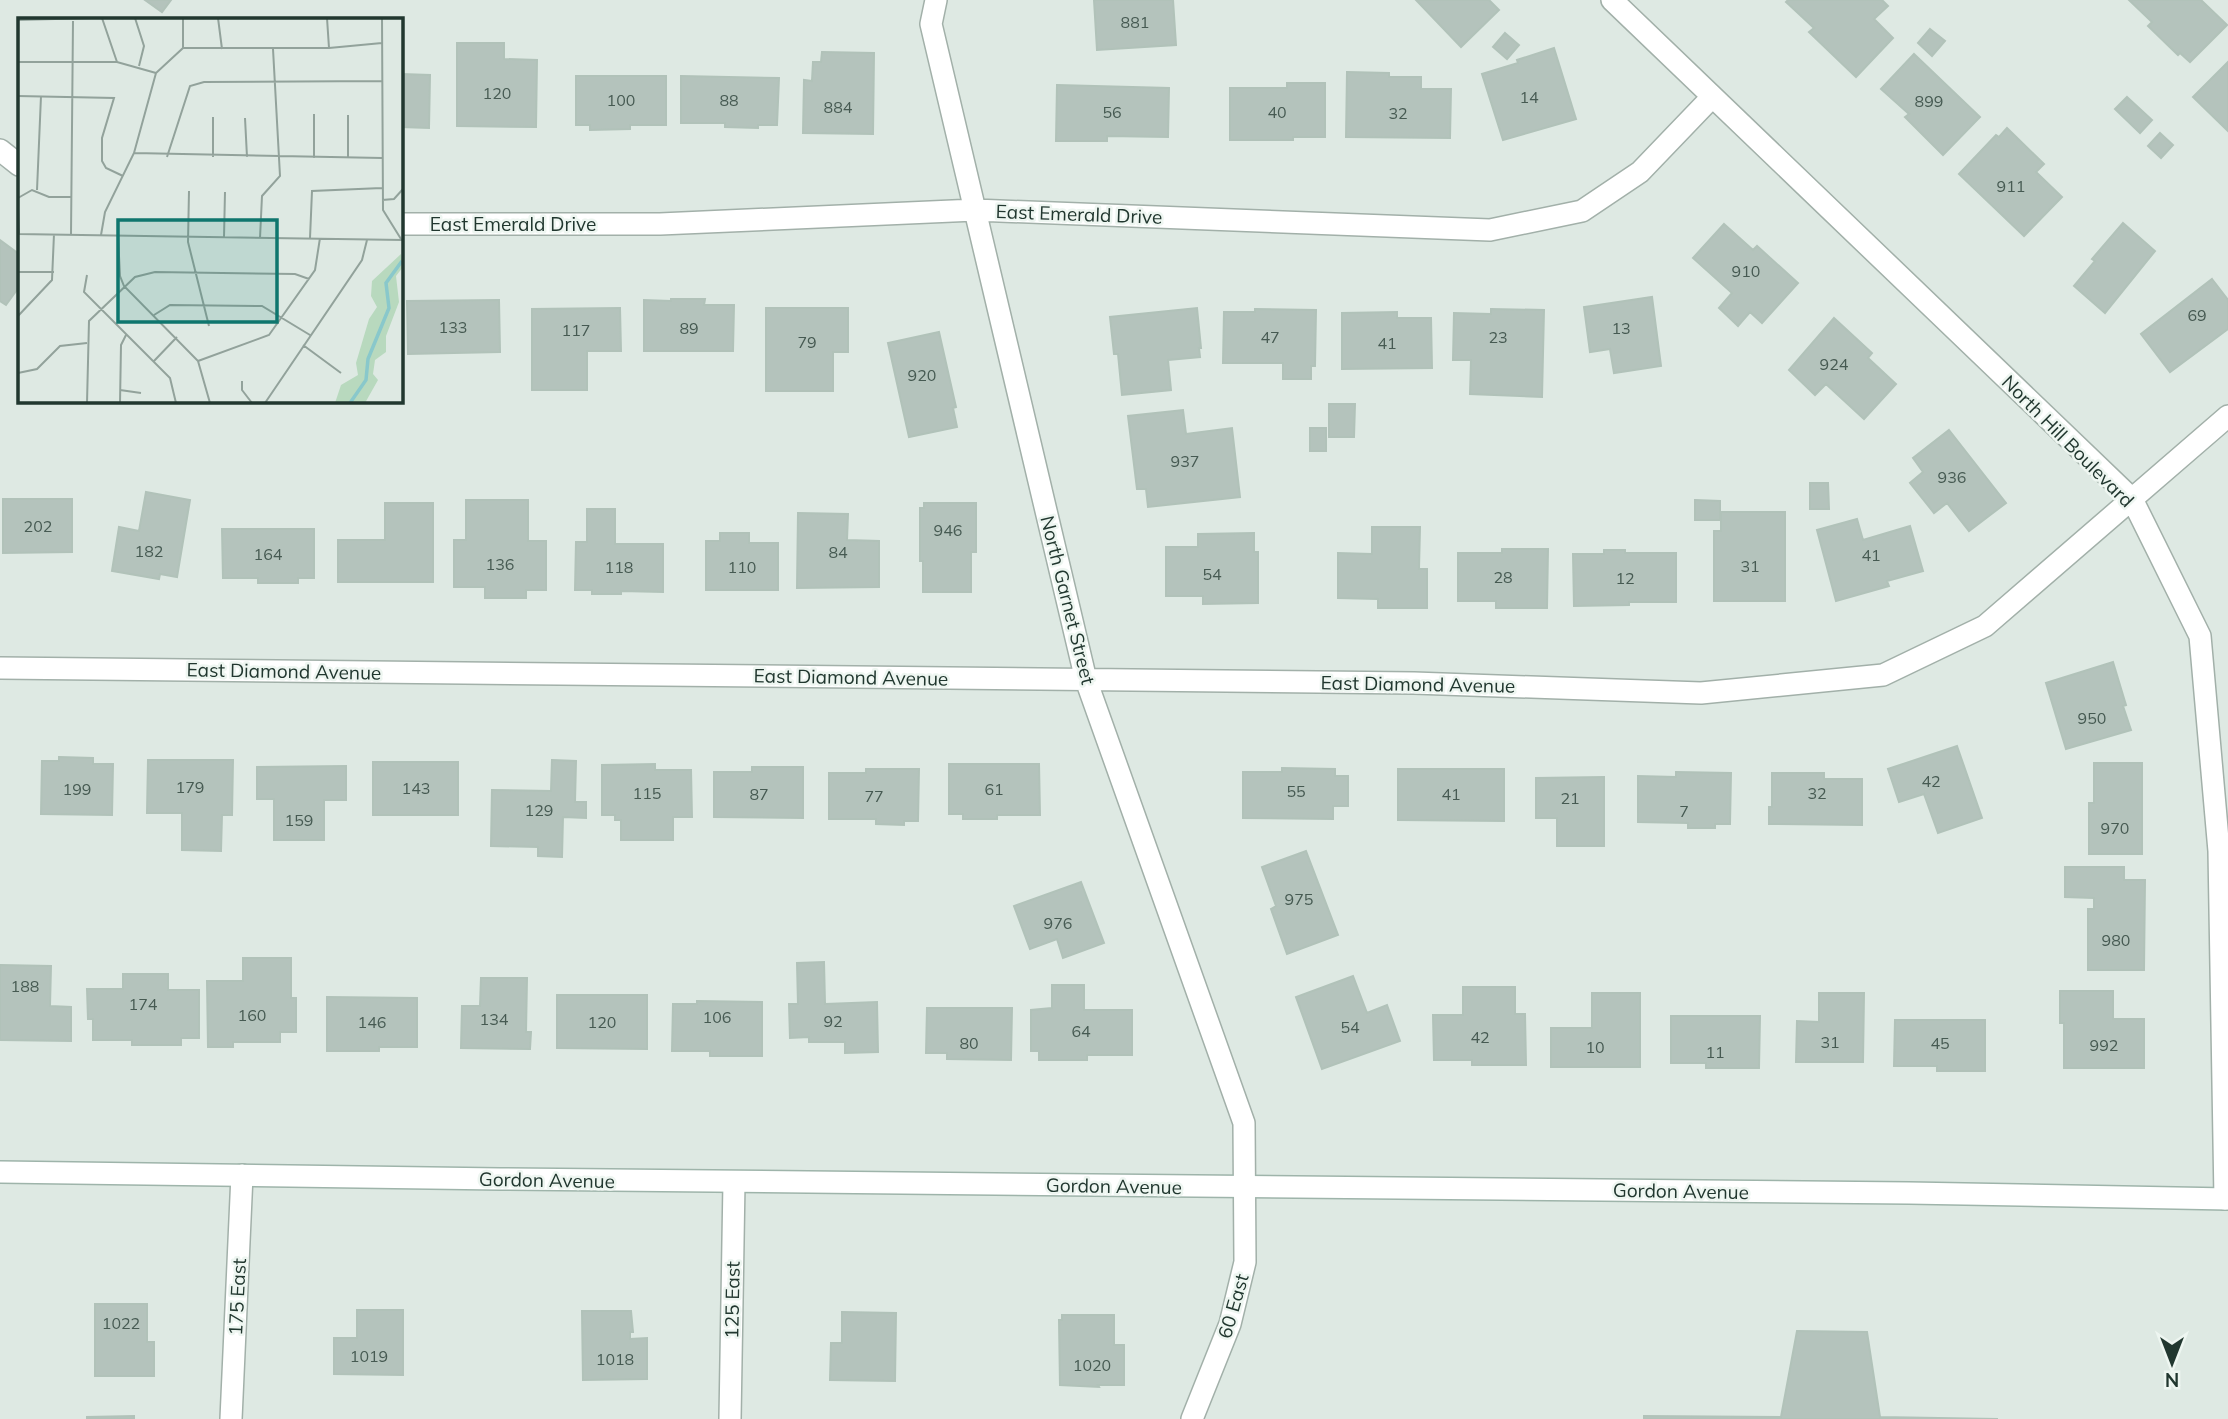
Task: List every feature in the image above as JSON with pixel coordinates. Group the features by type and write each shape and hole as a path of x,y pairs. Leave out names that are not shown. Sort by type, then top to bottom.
{"street":[{"name":"North Garnet Street","path":"936,0 931,24 1086,680 1244,1123 1246,1187"},
{"name":"North Hill Boulevard","path":"1612,0 2132,499 2200,636 2219,851 2227,1199"},
{"name":"East Emerald Drive","path":"402,223 660,224 975,209 1490,230 1582,211 1640,172 1712,97"},
{"path":"0,150 18,163"},
{"name":"East Diamond Avenue","path":"0,668 1415,683 1701,693 1883,675 1985,626 2228,416"},
{"name":"Gordon Avenue","path":"0,1172 2227,1199"},
{"name":"175 East","path":"231,1419 242,1175"},
{"name":"125 East","path":"730,1419 734,1182"},
{"name":"60 East","path":"1192,1419 1230,1324 1245,1262 1246,1187"}],"building":[{"path":"145,0 171,0 162,12"},
{"path":"1094,0 1173,0 1176,45 1097,50"},
{"path":"1416,0 1489,0 1499,10 1461,47"},
{"path":"1882,0 1888,6 1874,19 1893,38 1856,77 1809,32 1814,28 1786,2"},
{"path":"2129,0 2201,0 2227,25 2190,62 2180,53 2178,55 2148,26 2152,22"},
{"path":"1930,29 1945,41 1932,56 1918,43"},
{"path":"1505,33 1519,45 1507,59 1493,47"},
{"path":"457,43 504,43 504,59 537,60 536,127 457,126"},
{"path":"1554,48 1576,119 1503,140 1482,74"},
{"path":"822,52 874,53 873,134 803,133 804,80 812,81 813,62 821,62"},
{"path":"1914,54 1980,117 1943,155 1905,117 1909,114 1881,89"},
{"path":"2228,62 2228,131 2193,97"},
{"path":"1347,72 1389,73 1389,77 1421,77 1421,89 1451,89 1450,138 1346,137"},
{"path":"402,74 430,75 429,128 402,127"},
{"path":"576,76 666,76 666,125 630,125 630,129 590,130 590,125 576,125"},
{"path":"681,76 779,78 777,125 758,125 758,128 725,127 725,123 681,123"},
{"path":"1287,83 1325,83 1325,137 1230,140 1230,88 1287,88"},
{"path":"1057,85 1169,88 1168,137 1107,136 1107,141 1056,141"},
{"path":"2127,97 2152,120 2140,133 2115,109"},
{"path":"2007,128 2044,164 2036,172 2062,197 2024,236 1959,174 1996,135 1999,137"},
{"path":"2160,133 2173,145 2161,158 2148,146"},
{"path":"2123,223 2155,251 2105,313 2074,286 2095,261 2092,259"},
{"path":"1724,224 1753,250 1757,246 1798,283 1762,323 1750,312 1738,326 1719,308 1732,293 1693,258"},
{"path":"0,240 18,253 18,288 6,305 0,301"},
{"path":"2212,279 2228,300 2228,329 2170,372 2141,334"},
{"path":"1652,297 1661,366 1614,373 1610,349 1590,352 1584,307"},
{"path":"705,299 704,305 734,305 733,351 644,351 644,300"},
{"path":"499,300 500,352 408,354 407,301"},
{"path":"620,308 621,351 587,351 587,390 532,390 532,309"},
{"path":"766,308 848,308 848,352 833,352 833,391 766,391"},
{"path":"1197,308 1200,357 1168,360 1171,390 1122,395 1118,354 1114,354 1110,317"},
{"path":"1255,309 1316,310 1315,366 1311,366 1311,379 1283,379 1283,363 1223,363 1224,312 1255,312"},
{"path":"1491,309 1544,310 1542,397 1470,394 1471,360 1453,360 1454,313 1491,314"},
{"path":"1397,312 1397,318 1431,318 1432,368 1342,369 1342,313"},
{"path":"1834,318 1872,353 1868,358 1896,384 1864,419 1826,384 1815,395 1789,370"},
{"path":"939,332 956,407 953,408 957,427 909,437 888,343"},
{"path":"1329,404 1355,404 1354,437 1329,437"},
{"path":"1183,410 1186,434 1232,428 1240,497 1148,507 1146,489 1137,489 1128,416"},
{"path":"1310,428 1326,428 1326,451 1310,451"},
{"path":"1949,430 2006,503 1969,531 1947,503 1934,513 1910,483 1923,472 1913,458"},
{"path":"1810,483 1828,483 1829,509 1810,509"},
{"path":"146,492 190,500 177,577 160,574 159,579 112,571 119,527 139,531"},
{"path":"3,499 72,499 72,552 3,553"},
{"path":"466,500 528,500 528,541 546,541 546,590 526,590 526,598 485,598 485,587 454,587 454,540 466,540"},
{"path":"1695,500 1720,501 1720,520 1695,520"},
{"path":"385,503 433,503 433,582 338,582 338,540 385,540"},
{"path":"924,503 976,503 976,552 971,552 971,592 923,592 920,508 924,508"},
{"path":"587,509 615,509 615,544 663,544 663,592 621,591 621,594 592,594 592,590 575,590 576,542 587,542"},
{"path":"1721,512 1785,512 1785,601 1714,601 1714,531 1721,531"},
{"path":"798,513 848,514 847,540 879,541 879,587 797,588"},
{"path":"1857,519 1863,540 1910,526 1923,571 1887,581 1889,586 1836,601 1817,530"},
{"path":"1372,527 1420,527 1419,569 1427,569 1427,608 1378,608 1378,599 1338,598 1338,553 1372,554"},
{"path":"222,529 314,529 314,578 298,578 298,583 258,583 258,578 223,578"},
{"path":"720,533 749,533 749,543 778,543 778,590 706,590 706,541 720,541"},
{"path":"1254,533 1254,552 1258,552 1258,603 1203,604 1203,596 1166,596 1166,547 1198,547 1198,534"},
{"path":"1502,549 1548,549 1547,608 1496,608 1496,601 1458,601 1458,553 1502,553"},
{"path":"1604,550 1625,550 1625,553 1676,553 1676,602 1574,606 1573,554 1604,554"},
{"path":"2113,662 2131,730 2066,749 2046,683"},
{"path":"1957,746 1982,818 1938,833 1924,794 1899,802 1888,769"},
{"path":"59,757 93,758 93,764 113,764 112,815 41,814 42,761 59,761"},
{"path":"148,760 233,760 232,815 222,815 221,851 182,850 182,813 147,813"},
{"path":"552,760 576,761 575,802 586,802 586,818 563,817 562,857 538,856 538,847 491,846 492,790 551,791"},
{"path":"373,762 458,762 458,815 373,815"},
{"path":"2094,763 2142,763 2142,854 2089,854 2089,803 2094,803"},
{"path":"655,764 655,770 691,770 692,817 673,817 673,840 621,840 621,820 615,820 615,815 602,815 602,765"},
{"path":"949,764 1039,764 1040,815 997,815 997,819 963,819 963,814 949,814"},
{"path":"346,766 346,800 324,800 324,840 274,840 274,799 257,799 257,767"},
{"path":"752,767 803,767 803,818 714,817 714,772 752,772"},
{"path":"1282,768 1335,769 1335,776 1348,776 1348,806 1333,806 1333,819 1243,818 1243,772 1282,772"},
{"path":"866,769 919,769 918,821 904,821 904,825 876,824 876,819 829,819 829,773 866,773"},
{"path":"1398,769 1504,769 1504,821 1398,820"},
{"path":"1676,772 1731,773 1730,824 1715,824 1715,828 1688,828 1688,823 1638,822 1638,776 1676,777"},
{"path":"1772,773 1824,773 1824,779 1862,779 1862,825 1769,824"},
{"path":"1604,777 1604,846 1557,846 1557,818 1536,818 1536,778"},
{"path":"1306,851 1338,935 1287,954 1271,909 1276,906 1262,867"},
{"path":"2065,867 2124,867 2124,880 2145,880 2144,970 2088,970 2088,909 2094,909 2094,898 2065,897"},
{"path":"1081,882 1104,943 1063,958 1057,939 1030,949 1014,906"},
{"path":"243,958 291,958 291,998 296,998 296,1032 280,1032 280,1042 233,1042 233,1047 208,1047 207,981 243,981"},
{"path":"824,962 825,1004 877,1002 878,1052 845,1053 845,1042 809,1042 809,1037 790,1038 789,1004 798,1004 797,963"},
{"path":"0,965 51,966 50,1006 71,1007 71,1041 0,1040"},
{"path":"123,974 168,974 168,990 199,990 199,1038 181,1038 181,1045 132,1045 132,1040 93,1040 93,1019 88,1019 87,989 123,989"},
{"path":"1353,976 1367,1013 1387,1005 1400,1041 1322,1069 1296,997"},
{"path":"481,978 527,978 526,1032 531,1032 530,1049 461,1048 462,1006 480,1006"},
{"path":"1052,985 1084,985 1084,1010 1132,1010 1132,1055 1087,1055 1087,1060 1039,1060 1039,1051 1031,1051 1031,1010 1052,1008"},
{"path":"1463,987 1515,987 1515,1014 1525,1014 1526,1065 1472,1065 1472,1060 1434,1060 1433,1015 1463,1015"},
{"path":"2060,991 2113,991 2113,1019 2144,1019 2144,1068 2064,1068 2064,1023 2060,1023"},
{"path":"1592,993 1640,993 1640,1067 1551,1067 1551,1028 1592,1028"},
{"path":"1819,993 1864,993 1863,1062 1796,1062 1797,1021 1819,1022"},
{"path":"557,995 647,995 647,1049 557,1048"},
{"path":"327,997 417,998 417,1047 379,1047 379,1051 327,1051"},
{"path":"697,1001 762,1002 762,1056 710,1056 710,1051 672,1051 673,1004 697,1004"},
{"path":"927,1008 1012,1008 1011,1060 947,1059 947,1053 926,1053"},
{"path":"1671,1016 1760,1016 1759,1068 1706,1068 1706,1063 1671,1063"},
{"path":"1895,1020 1985,1020 1985,1071 1937,1071 1937,1066 1894,1066"},
{"path":"95,1304 147,1304 147,1342 154,1342 154,1376 95,1376"},
{"path":"357,1310 403,1310 403,1375 334,1374 334,1338 357,1338"},
{"path":"582,1311 631,1311 633,1332 630,1332 630,1339 647,1338 647,1379 583,1380"},
{"path":"842,1312 896,1313 895,1381 830,1380 831,1343 842,1343"},
{"path":"1062,1315 1114,1315 1114,1345 1124,1345 1124,1385 1060,1385 1059,1320 1062,1320"},
{"path":"1797,1331 1867,1332 1880,1417 1998,1419 1644,1419 1644,1416 1781,1417"},
{"path":"134,1416 134,1419 87,1419 87,1417"}]}
